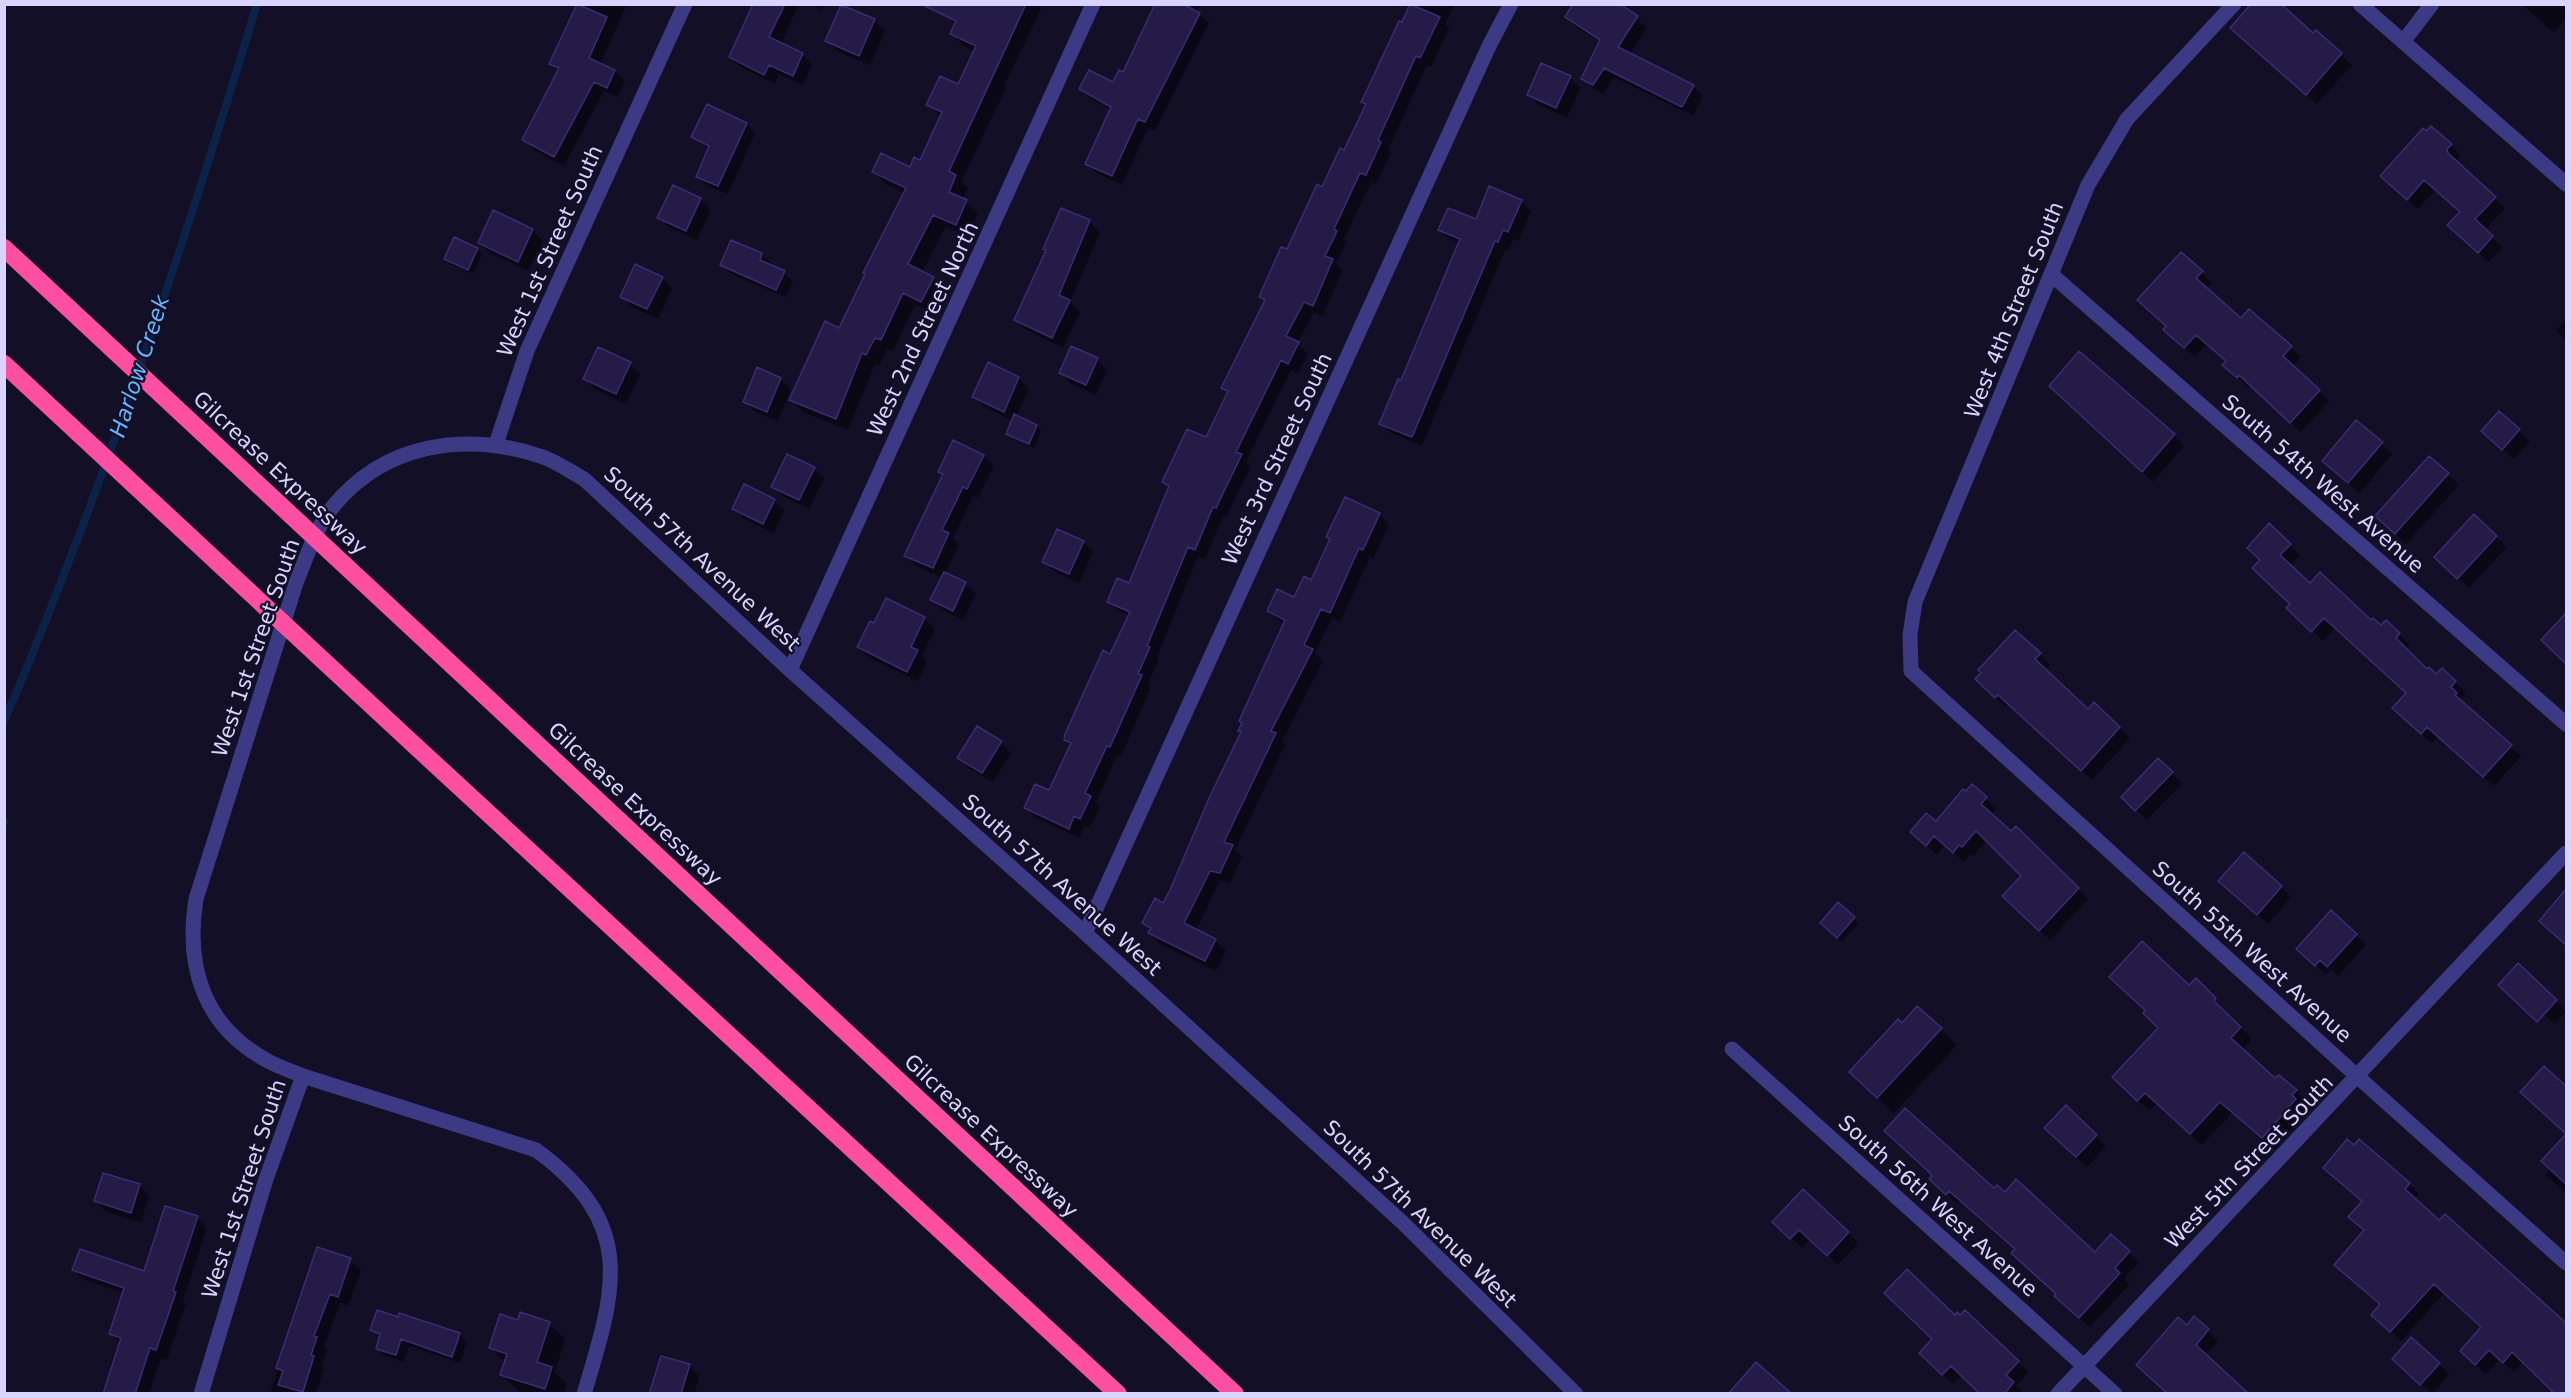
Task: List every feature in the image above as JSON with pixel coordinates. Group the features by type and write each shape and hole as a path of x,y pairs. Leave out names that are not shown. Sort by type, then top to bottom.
{"highway":[{"name":"Gilcrease Expressway","path":"4,248 1235,1394"},
{"path":"4,364 1118,1394"}],"street":[{"name":"West 1st Street South","path":"201,1394 266,1179 303,1076 267,1061 225,1026 209,1003 198,981 193,957 191,928 196,899 297,583 316,536 330,510 349,490 371,473 401,456 432,446 496,444 527,351 685,4"},
{"name":"West 2nd Street North","path":"790,670 1093,4"},
{"name":"West 3rd Street South","path":"1085,933 1489,46 1511,4"},
{"name":"West 4th Street South","path":"1911,671 1910,635 1915,602 2088,185 2127,120 2234,4"},
{"path":"2360,4 2566,184"},
{"path":"2403,42 2432,4"},
{"name":"South 54th West Avenue","path":"2052,275 2566,724"},
{"name":"South 57th Avenue West","path":"496,444 545,458 584,479 790,670 1085,933 1403,1222 1576,1394"},
{"name":"South 55th West Avenue","path":"1911,671 2566,1263"},
{"name":"West 5th Street South","path":"2058,1394 2566,853"},
{"name":"South 56th West Avenue","path":"1732,1049 2115,1394"},
{"path":"303,1076 537,1150 562,1168 581,1189 596,1211 607,1240 612,1266 608,1303 584,1394"}],"building":[{"path":"577,4 607,17 589,58 615,70 607,88 594,82 554,157 522,140 559,68 549,64"},
{"path":"753,4 785,4 769,37 803,53 793,76 769,65 764,75 729,57"},
{"path":"921,4 1026,4 949,171 956,175 949,192 967,200 956,225 933,215 908,264 934,277 921,302 903,293 881,340 875,338 866,355 862,353 836,419 789,400 825,321 839,328 865,274 863,273 906,188 872,172 881,153 910,167 914,157 920,160 942,112 926,105 940,76 958,84 976,46 950,34 956,21"},
{"path":"1155,4 1183,4 1200,13 1145,122 1138,119 1112,176 1085,164 1111,107 1079,89 1089,70 1113,82 1119,70 1123,72"},
{"path":"1410,4 1440,17 1420,58 1416,56 1378,140 1381,142 1366,175 1360,173 1334,229 1337,231 1325,256 1333,259 1313,306 1304,302 1286,336 1299,342 1288,364 1281,360 1236,452 1242,454 1216,508 1213,507 1195,550 1188,547 1147,646 1150,647 1138,674 1142,675 1110,747 1107,746 1085,793 1091,796 1080,819 1074,816 1069,829 1024,808 1035,784 1049,790 1071,743 1064,740 1065,734 1103,650 1110,654 1130,612 1107,602 1117,578 1129,583 1169,486 1162,482 1187,429 1206,437 1228,391 1221,388 1265,300 1259,297 1281,247 1287,249 1317,184 1322,187 1340,148 1344,150 1366,104 1361,102 1399,21 1402,22"},
{"path":"1573,4 1620,4 1638,16 1618,47 1694,85 1682,107 1604,68 1593,85 1581,79 1600,40 1565,17"},
{"path":"2251,4 2281,4 2313,33 2316,30 2342,53 2306,95 2230,28"},
{"path":"841,5 875,19 859,56 825,41"},
{"path":"1541,63 1571,76 1556,108 1527,95"},
{"path":"707,104 747,123 718,186 696,177 709,146 691,137"},
{"path":"2431,126 2452,144 2447,149 2448,153 2496,197 2475,219 2493,236 2478,253 2447,225 2460,212 2424,180 2407,200 2380,176 2423,128 2426,131"},
{"path":"673,185 701,198 686,231 657,218"},
{"path":"1489,186 1522,200 1508,232 1503,230 1498,242 1495,241 1412,437 1379,424 1398,379 1401,380 1460,239 1438,230 1448,208 1476,219"},
{"path":"1061,208 1090,220 1059,295 1070,300 1052,338 1014,320 1046,250 1043,249"},
{"path":"493,210 533,229 518,262 478,243"},
{"path":"454,237 478,248 468,270 444,259"},
{"path":"731,240 762,253 760,260 785,271 776,290 720,265"},
{"path":"2181,252 2203,271 2196,278 2241,318 2249,309 2292,346 2283,356 2320,390 2290,423 2239,375 2237,378 2222,365 2226,361 2196,335 2184,348 2163,330 2166,326 2137,300"},
{"path":"635,264 663,277 647,309 620,297"},
{"path":"1071,346 1098,358 1086,385 1059,373"},
{"path":"598,347 631,362 616,394 583,379"},
{"path":"2079,351 2175,434 2142,472 2049,386"},
{"path":"988,362 1019,377 1004,412 972,397"},
{"path":"757,367 781,378 767,412 743,402"},
{"path":"2499,411 2520,429 2502,450 2481,431"},
{"path":"1014,414 1037,425 1029,444 1006,434"},
{"path":"2356,420 2383,442 2348,483 2322,461"},
{"path":"953,440 984,455 967,489 963,487 942,530 949,533 933,568 904,556 943,474 938,472"},
{"path":"787,454 815,467 799,500 771,487"},
{"path":"2429,456 2449,473 2395,534 2375,516"},
{"path":"744,484 775,499 763,524 732,509"},
{"path":"1345,497 1380,513 1363,550 1359,548 1330,613 1321,609 1304,645 1313,649 1271,731 1276,733 1224,842 1233,845 1220,873 1210,871 1184,923 1216,939 1205,961 1148,933 1151,928 1142,923 1155,898 1163,903 1170,890 1210,796 1241,732 1238,731 1242,723 1239,721 1285,620 1267,611 1277,589 1294,597 1304,576 1311,580 1330,539 1326,537"},
{"path":"2474,514 2497,536 2457,579 2434,557"},
{"path":"2269,523 2291,544 2280,555 2310,583 2320,572 2371,620 2373,618 2381,625 2386,620 2400,633 2396,638 2427,669 2429,667 2436,674 2442,668 2456,681 2451,687 2457,693 2455,695 2512,745 2483,777 2427,727 2421,734 2392,708 2406,693 2324,618 2311,632 2286,608 2290,604 2252,568 2260,560 2247,548"},
{"path":"1057,529 1084,541 1069,574 1042,562"},
{"path":"944,572 966,582 953,611 930,600"},
{"path":"886,598 925,617 911,647 918,650 907,672 857,647 870,621 874,623"},
{"path":"2566,613 2566,664 2541,640"},
{"path":"2015,630 2041,653 2035,659 2088,709 2094,702 2120,727 2081,771 1998,695 1995,698 1975,679 1981,673 1978,670"},
{"path":"977,726 1002,741 982,773 957,758"},
{"path":"2158,758 2173,772 2135,811 2121,797"},
{"path":"1972,784 1987,797 1981,804 2011,831 2016,826 2079,888 2039,931 2002,896 2021,876 1976,831 1962,847 1959,845 1953,853 1934,836 1926,846 1910,832 1926,813 1936,821 1963,789 1966,791"},
{"path":"2244,852 2282,886 2257,915 2218,881"},
{"path":"2566,889 2566,945 2539,921"},
{"path":"1838,902 1855,917 1837,938 1820,923"},
{"path":"2331,910 2357,934 2327,967 2320,960 2315,966 2296,949"},
{"path":"2142,941 2189,985 2196,978 2216,998 2214,1001 2241,1027 2231,1038 2275,1078 2279,1075 2297,1090 2292,1095 2296,1099 2262,1138 2220,1102 2190,1134 2145,1093 2137,1101 2112,1077 2158,1028 2143,1013 2145,1010 2109,977"},
{"path":"2518,963 2557,1000 2537,1022 2498,985"},
{"path":"1917,1006 1942,1028 1877,1098 1849,1072 1898,1019 1902,1023"},
{"path":"2544,1066 2566,1086 2566,1134 2520,1092"},
{"path":"2066,1105 2097,1135 2076,1157 2044,1128"},
{"path":"1905,1108 1994,1188 1997,1185 2005,1192 2016,1179 2095,1252 2111,1234 2130,1251 2115,1268 2120,1273 2079,1318 2011,1253 2015,1249 1949,1191 1946,1195 1929,1179 1932,1176 1928,1171 1884,1131"},
{"path":"2566,1134 2566,1184 2541,1161"},
{"path":"2347,1139 2354,1145 2359,1139 2410,1183 2405,1189 2439,1220 2445,1214 2566,1323 2566,1394 2555,1394 2512,1352 2503,1363 2489,1350 2475,1365 2460,1351 2481,1327 2434,1284 2390,1332 2371,1315 2380,1304 2334,1265 2364,1230 2348,1217 2362,1201 2323,1168"},
{"path":"103,1173 140,1184 131,1213 94,1201"},
{"path":"1803,1189 1849,1232 1827,1256 1799,1230 1790,1239 1772,1222"},
{"path":"165,1206 198,1216 173,1291 176,1292 156,1350 150,1348 135,1394 103,1394 121,1338 109,1334 124,1288 72,1270 80,1249 144,1271"},
{"path":"317,1247 351,1258 338,1297 330,1294 314,1336 317,1337 311,1355 314,1356 303,1392 278,1385 283,1371 276,1368"},
{"path":"1907,1269 1955,1315 1957,1312 1960,1315 1965,1310 2019,1361 2006,1375 2014,1382 2004,1394 1980,1394 1951,1366 1942,1375 1919,1353 1932,1339 1884,1293"},
{"path":"377,1310 398,1317 399,1313 460,1333 452,1357 401,1339 396,1355 376,1349 380,1334 370,1330"},
{"path":"520,1312 550,1322 537,1362 552,1367 545,1389 500,1375 507,1354 489,1348 500,1314 518,1320"},
{"path":"2194,1316 2209,1329 2196,1345 2249,1394 2168,1394 2136,1365 2178,1317 2187,1325"},
{"path":"2411,1337 2440,1363 2420,1385 2392,1359"},
{"path":"661,1356 690,1364 681,1394 649,1394"},
{"path":"1756,1362 1792,1394 1728,1394"}],"waterway":[{"name":"Harlow Creek","path":"4,721 89,509 134,384 198,195 257,4"}]}
